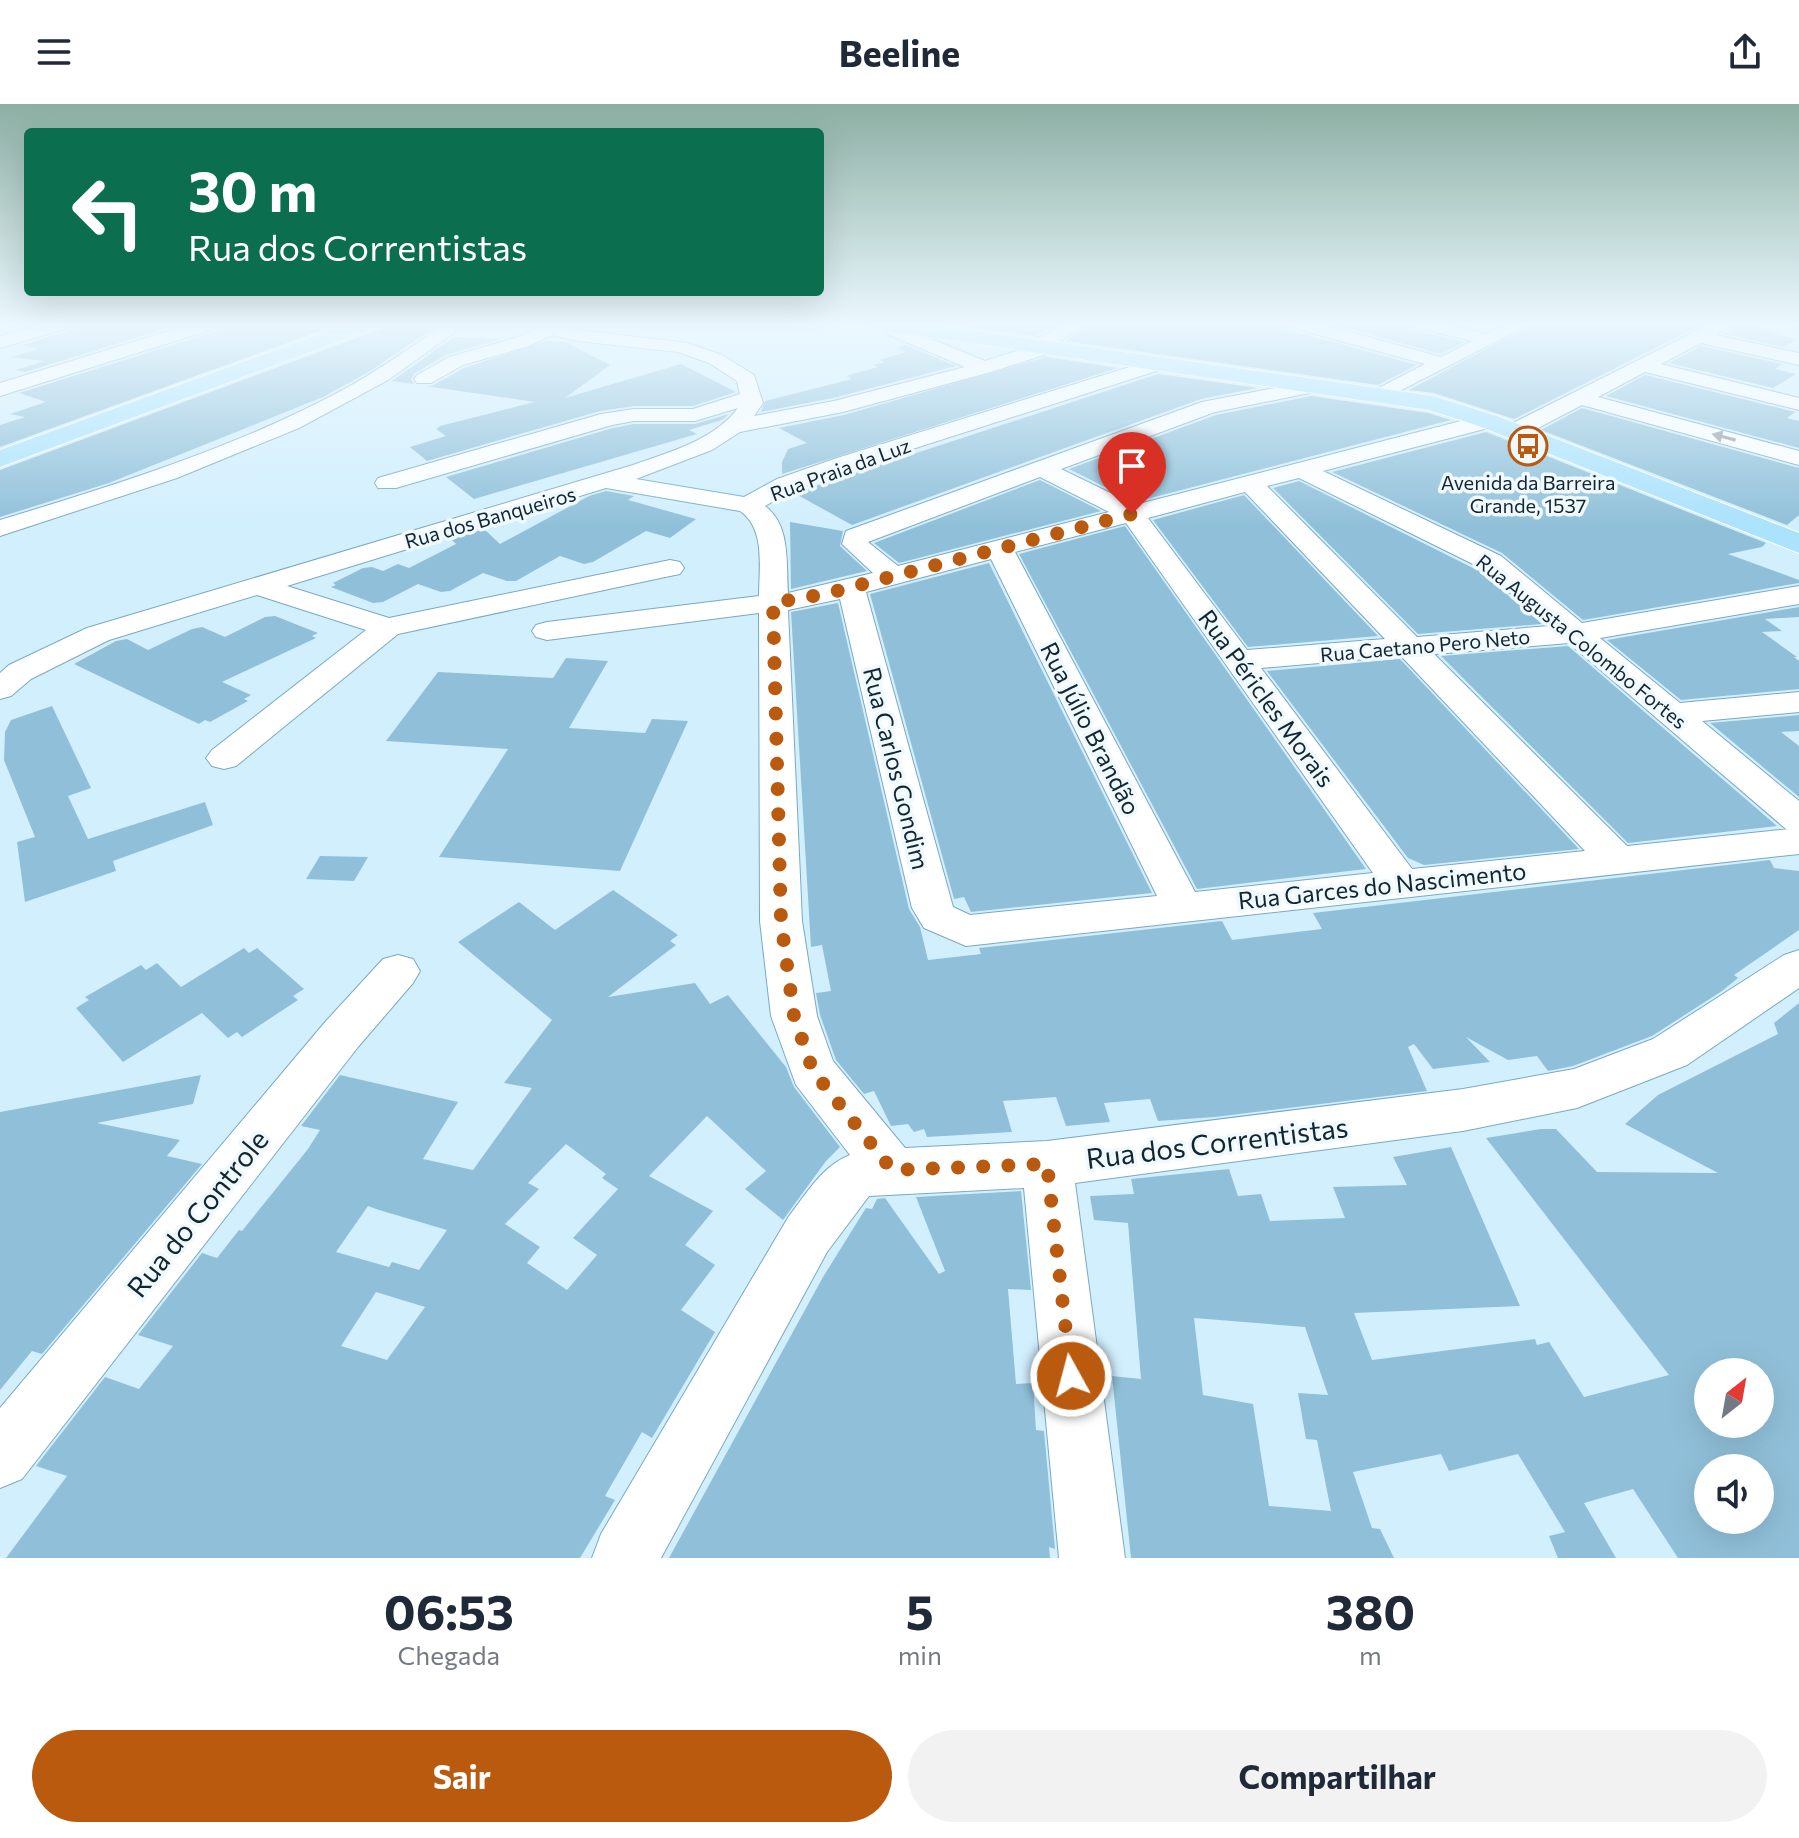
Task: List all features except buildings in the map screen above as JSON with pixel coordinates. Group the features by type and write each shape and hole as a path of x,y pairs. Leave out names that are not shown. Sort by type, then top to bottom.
{"main road":[{"path":"0,451 169,390"},
{"path":"0,459 188,390"},
{"path":"1344,390 1433,403 1488,421 1797,540"}],"street":[{"path":"0,528 122,490 246,442 355,390"},
{"path":"750,390 752,400"},
{"path":"735,426 792,416 897,390"},
{"name":"Rua Praia da Luz","path":"748,505 786,484 845,463 1077,390"},
{"path":"893,576 855,544 855,537 1218,404 1296,390"},
{"path":"1380,395 1390,390"},
{"path":"1515,431 1596,390"},
{"path":"1741,390 1799,404"},
{"path":"1580,398 1799,458"},
{"path":"387,483 609,419 634,415 695,415 752,400 792,416"},
{"name":"Rua dos Banqueiros","path":"0,689 20,672 98,634 609,482 694,449 735,426 752,400"},
{"path":"547,631 773,603 851,587 1488,421"},
{"path":"1042,469 1132,514"},
{"name":"Rua Augusta Colombo Fortes","path":"1302,470 1474,552 1799,820"},
{"path":"609,482 748,505 761,514 772,539 781,921 794,1016 813,1071 892,1170"},
{"path":"1251,484 1616,859"},
{"name":"Rua Péricles Morais","path":"1132,514 1401,883"},
{"name":"Rua Júlio Brandão","path":"1000,549 1183,907"},
{"path":"224,758 388,627 670,568"},
{"path":"257,586 388,627"},
{"name":"Rua Carlos Gondim","path":"851,587 933,908 939,918 966,931"},
{"name":"Rua Caetano Pero Neto","path":"1241,660 1575,633 1799,595"},
{"path":"1671,714 1799,702"},
{"name":"Rua Garces do Nascimento","path":"966,931 1799,841"},
{"name":"Rua dos Correntistas","path":"625,1558 808,1234 854,1177 892,1170 1047,1164 1463,1110 1577,1088 1670,1052 1799,966"},
{"name":"Rua do Controle","path":"0,1457 342,1034 398,971"},
{"path":"1047,1164 1092,1558"}],"place":[{"name":"Avenida da Barreira Grande, 1537","path":"1528,446"}],"route":[{"path":"1071,1376 1047,1164 892,1170 813,1071 794,1016 781,921 773,603 825,594 1132,514"}]}
